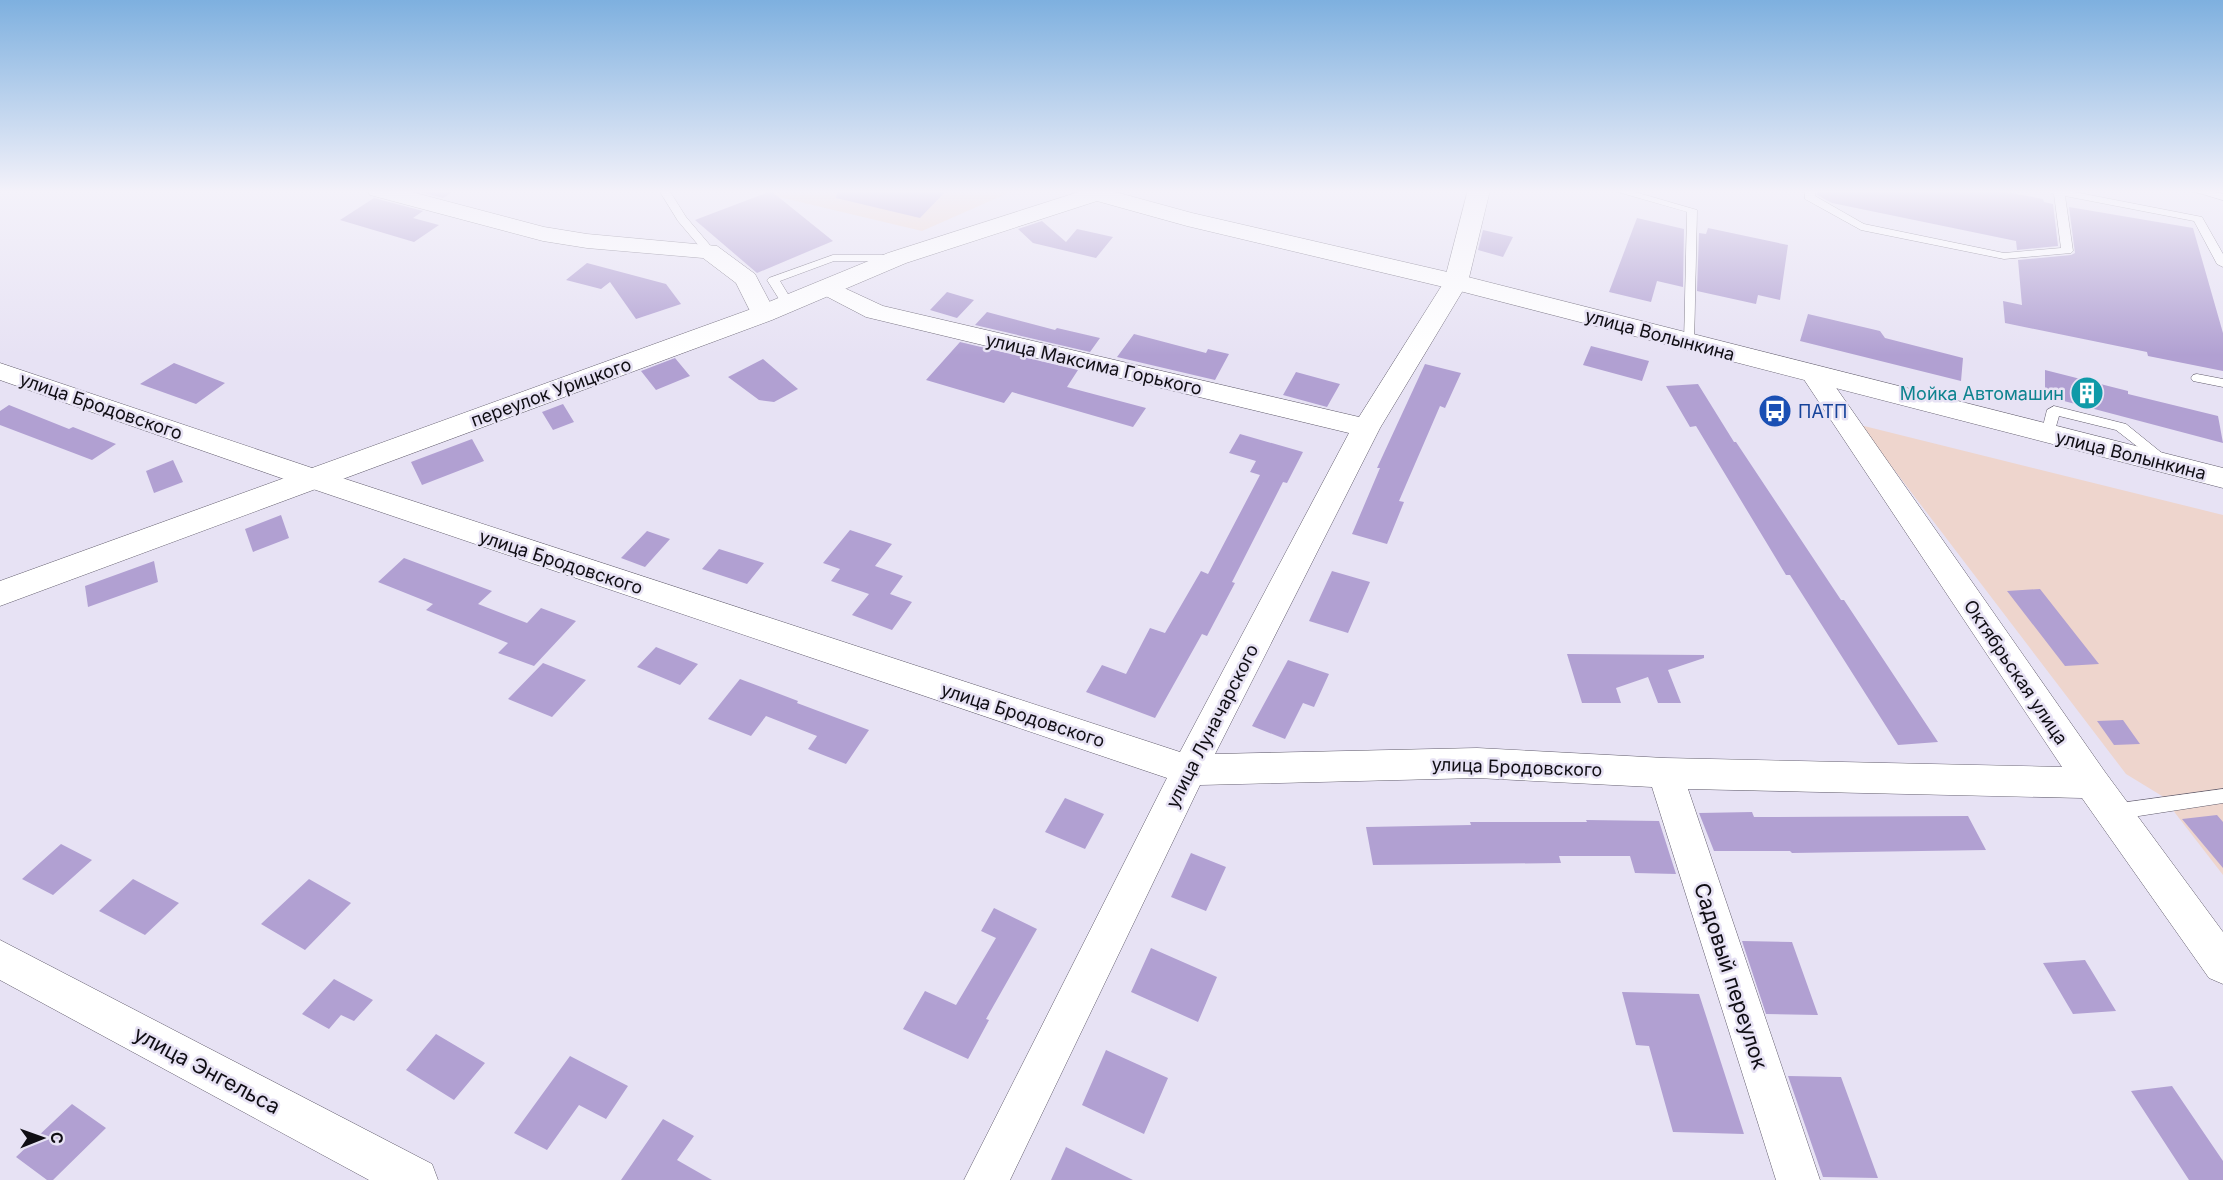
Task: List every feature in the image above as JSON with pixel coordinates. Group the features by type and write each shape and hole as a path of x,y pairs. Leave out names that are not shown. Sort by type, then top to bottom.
{"street":[{"path":"637,245 709,251 746,279 775,309"},
{"name":"переулок Урицкого","path":"0,594 775,309 897,258 937,245"},
{"name":"улица Волынкина","path":"1298,245 1456,282 2223,478"},
{"name":"улица Луначарского","path":"986,1180 1189,770 1366,428 1456,282 1465,245"},
{"name":"улица Максима Горького","path":"827,287 875,312 1366,428"},
{"name":"улица Бродовского","path":"0,370 314,479 1189,770 1477,763 1665,773 2092,783"},
{"name":"Октябрьская улица","path":"1814,375 2092,783 2223,965"},
{"name":"Садовый переулок","path":"1665,773 1798,1180"},
{"name":"улица Энгельса","path":"0,958 416,1180"}],"lane":[{"path":"704,245 709,251"},
{"path":"1690,343 1691,245"},
{"path":"1950,245 2004,256 2067,251 2066,245"},
{"path":"2212,245 2223,264"},
{"path":"775,309 772,280 833,258 897,258"},
{"path":"2197,378 2223,384"},
{"path":"2113,812 2223,796"}],"shaded area":[{"name":"ПАТП","path":"1860,425 2223,515 2223,875 2162,796 2126,774"}],"building":[{"path":"724,245 823,245 757,273"},
{"path":"1042,245 1106,245 1096,258"},
{"path":"1479,245 1509,245 1503,257 1478,250"},
{"path":"1627,245 1684,245 1683,287 1657,281 1651,302 1609,292"},
{"path":"1699,245 1788,245 1780,300 1758,295 1756,304 1697,291"},
{"path":"2016,245 2058,246 2017,250"},
{"path":"2074,245 2198,245 2223,333 2223,371 2148,356 2147,352 2005,323 2003,301 2022,305 2018,260 2075,253"},
{"path":"587,263 666,284 681,304 636,319 610,282 601,289 566,280"},
{"path":"947,292 974,300 957,318 930,310"},
{"path":"987,312 1055,330 1057,328 1100,338 1090,352 975,325"},
{"path":"1808,314 1880,331 1885,338 1963,358 1961,381 1800,341"},
{"path":"1134,334 1206,353 1208,349 1229,354 1215,380 1117,357"},
{"path":"960,342 1078,370 1067,387 1146,408 1133,427 1012,392 1004,403 926,380"},
{"path":"1591,346 1649,361 1642,381 1583,365"},
{"path":"675,358 690,376 656,390 641,371"},
{"path":"763,359 798,389 774,402 759,400 728,377"},
{"path":"174,363 225,383 196,404 140,384"},
{"path":"1425,364 1461,373 1445,408 1440,406 1399,501 1404,502 1387,544 1352,534 1380,468 1377,468"},
{"path":"2045,370 2128,391 2128,394 2218,416 2223,443 2045,396"},
{"path":"1296,372 1340,384 1327,407 1283,395"},
{"path":"1698,384 1734,442 1841,600 1844,600 1938,742 1898,745 1790,575 1786,575 1696,426 1690,427 1666,386"},
{"path":"563,404 574,422 553,430 542,412"},
{"path":"9,405 69,429 73,427 116,444 92,460 0,425 0,411"},
{"path":"1240,434 1303,452 1287,483 1283,482 1207,636 1202,634 1155,718 1086,692 1102,665 1126,674 1150,628 1165,633 1201,571 1208,574 1260,475 1250,472 1256,461 1229,453"},
{"path":"472,439 484,461 422,485 411,462"},
{"path":"173,460 183,482 154,493 146,471"},
{"path":"281,515 289,538 253,552 245,529"},
{"path":"850,530 892,544 875,566 903,576 890,594 912,602 892,630 852,615 869,594 831,581 840,569 823,563"},
{"path":"647,531 670,539 645,567 621,558"},
{"path":"719,549 764,563 747,584 702,569"},
{"path":"404,558 492,591 478,604 527,623 541,608 576,621 534,666 498,653 508,643 426,610 433,604 378,582"},
{"path":"154,561 158,582 88,607 85,586"},
{"path":"1332,571 1370,582 1348,633 1309,621"},
{"path":"2040,589 2099,664 2065,666 2007,591"},
{"path":"656,647 698,664 680,685 637,667"},
{"path":"1567,654 1704,655 1704,658 1668,670 1681,703 1658,703 1648,677 1616,688 1621,703 1582,703"},
{"path":"1288,660 1329,674 1314,707 1303,703 1285,739 1252,726"},
{"path":"543,663 586,680 552,717 508,699"},
{"path":"740,679 869,730 846,764 808,749 817,736 766,716 751,736 708,719"},
{"path":"2123,720 2140,744 2114,745 2097,721"},
{"path":"1065,798 1104,814 1085,849 1045,832"},
{"path":"1752,812 1754,817 1968,816 1986,850 1792,853 1790,851 1714,851 1699,813"},
{"path":"2217,815 2223,822 2223,868 2182,819"},
{"path":"1586,820 1659,821 1676,874 1635,873 1630,856 1559,856 1561,863 1373,865 1366,827 1471,825 1470,822 1587,822"},
{"path":"61,844 92,860 53,895 22,879"},
{"path":"1191,853 1226,867 1206,911 1171,897"},
{"path":"133,879 179,903 145,935 99,911"},
{"path":"309,879 351,903 305,950 261,924"},
{"path":"994,908 1037,929 986,1019 989,1020 968,1059 903,1029 925,991 956,1005 996,938 981,931"},
{"path":"1742,941 1792,942 1818,1015 1766,1014"},
{"path":"1151,948 1217,977 1198,1022 1131,992"},
{"path":"2085,960 2116,1011 2073,1014 2043,963"},
{"path":"334,979 373,1000 354,1021 341,1015 329,1029 302,1014"},
{"path":"1622,992 1699,994 1744,1134 1673,1132 1649,1046 1636,1045"},
{"path":"436,1034 485,1063 454,1100 406,1070"},
{"path":"1106,1050 1168,1078 1144,1134 1082,1105"},
{"path":"570,1056 628,1086 606,1119 579,1105 547,1150 514,1133"},
{"path":"1788,1076 1841,1077 1878,1178 1823,1177"},
{"path":"2172,1086 2223,1161 2223,1180 2189,1180 2131,1091"},
{"path":"72,1104 106,1128 53,1180 47,1180 16,1157"},
{"path":"663,1119 694,1136 677,1160 712,1180 621,1180"},
{"path":"1066,1147 1133,1180 1051,1180"}],"place":[{"name":"Мойка Автомашин","path":"2087,393"},
{"name":"ПАТП","path":"1775,411"}]}
